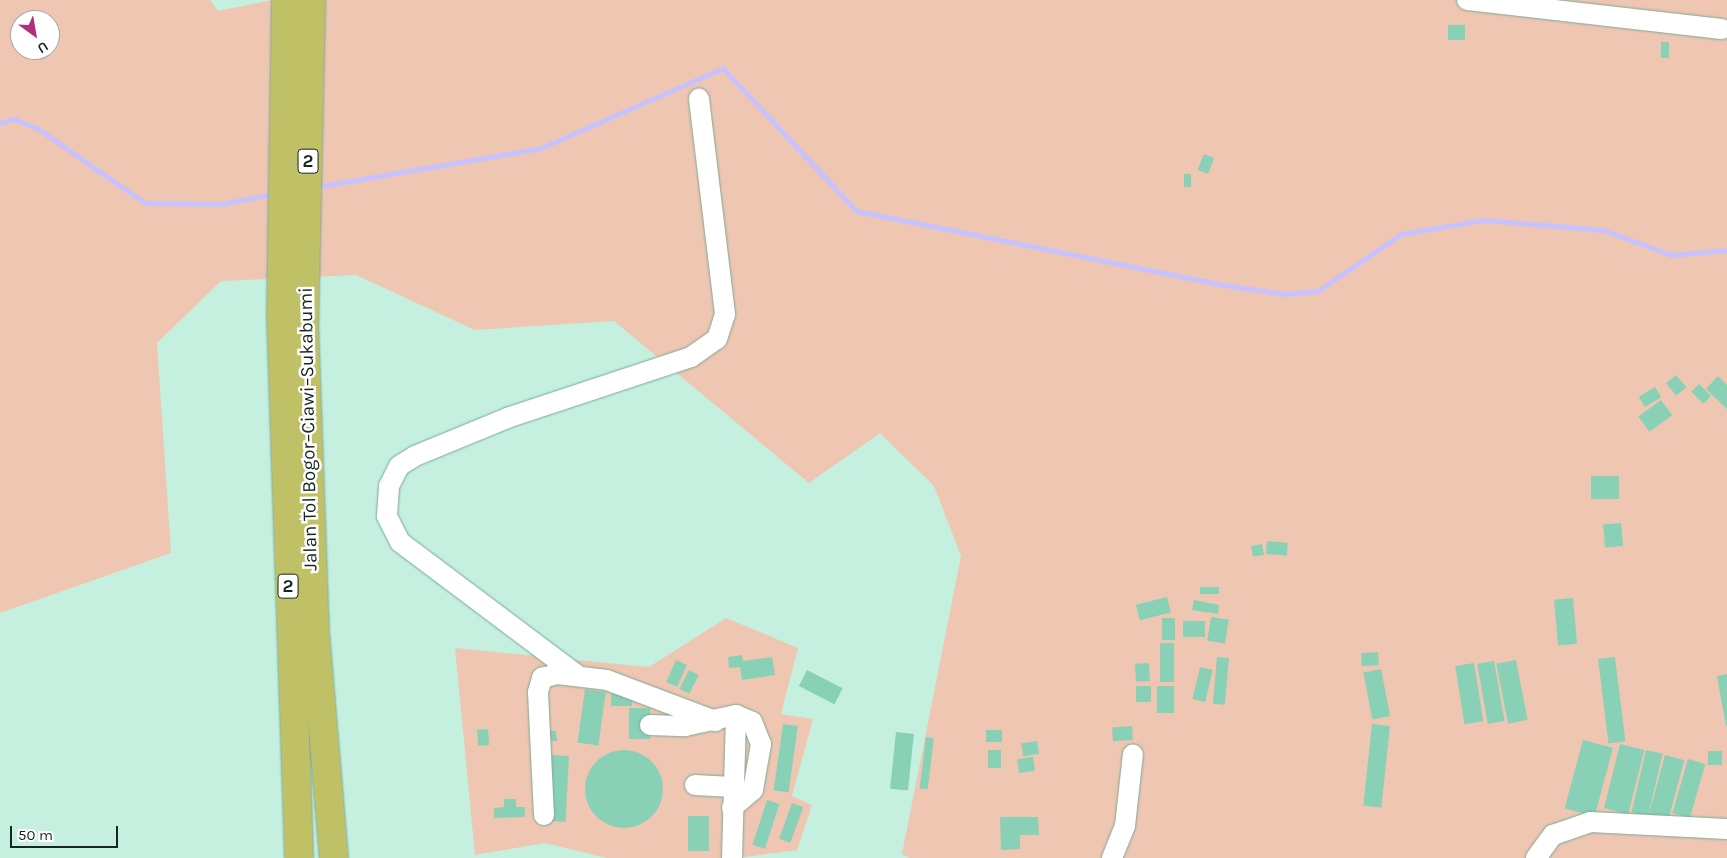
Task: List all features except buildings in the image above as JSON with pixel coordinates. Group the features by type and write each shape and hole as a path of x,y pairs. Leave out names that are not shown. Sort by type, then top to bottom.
{"highway":[{"name":"Jalan Tol Bogor–Ciawi–Sukabumi","path":"286,0 293,318 300,858"},
{"name":"Jalan Tol Bogor–Ciawi–Sukabumi","path":"311,0 293,318 315,633 334,858"}],"street":[{"path":"1466,0 1722,29"},
{"path":"577,675 400,542 386,516 389,486 399,466 415,456 516,415 691,357 717,339 725,314 699,99"},
{"path":"544,815 538,686 546,676 577,675 642,691 715,721"},
{"path":"732,858 736,715"},
{"path":"650,725 673,727 715,721 736,715 752,722 761,744 753,790 732,808"},
{"path":"1112,858 1125,826 1133,754"},
{"path":"695,784 733,787"},
{"path":"1536,858 1553,835 1590,822 1727,829"}],"shaded area":[{"path":"0,0 210,0 218,11 272,0 1727,0 1727,858 910,858 902,854 961,556 934,486 880,433 809,483 614,321 475,330 356,275 221,281 157,343 171,553 0,613"},
{"path":"726,618 798,648 781,714 813,719 792,796 812,805 797,850 737,858 607,858 545,843 475,855 455,648 649,667"}],"waterway":[{"path":"316,187 541,148 723,68 857,211 1225,285 1284,294 1318,291 1401,234 1484,220 1603,230 1672,255 1727,250"},
{"path":"0,123 14,119 39,129 145,203 221,204 274,194"}]}
